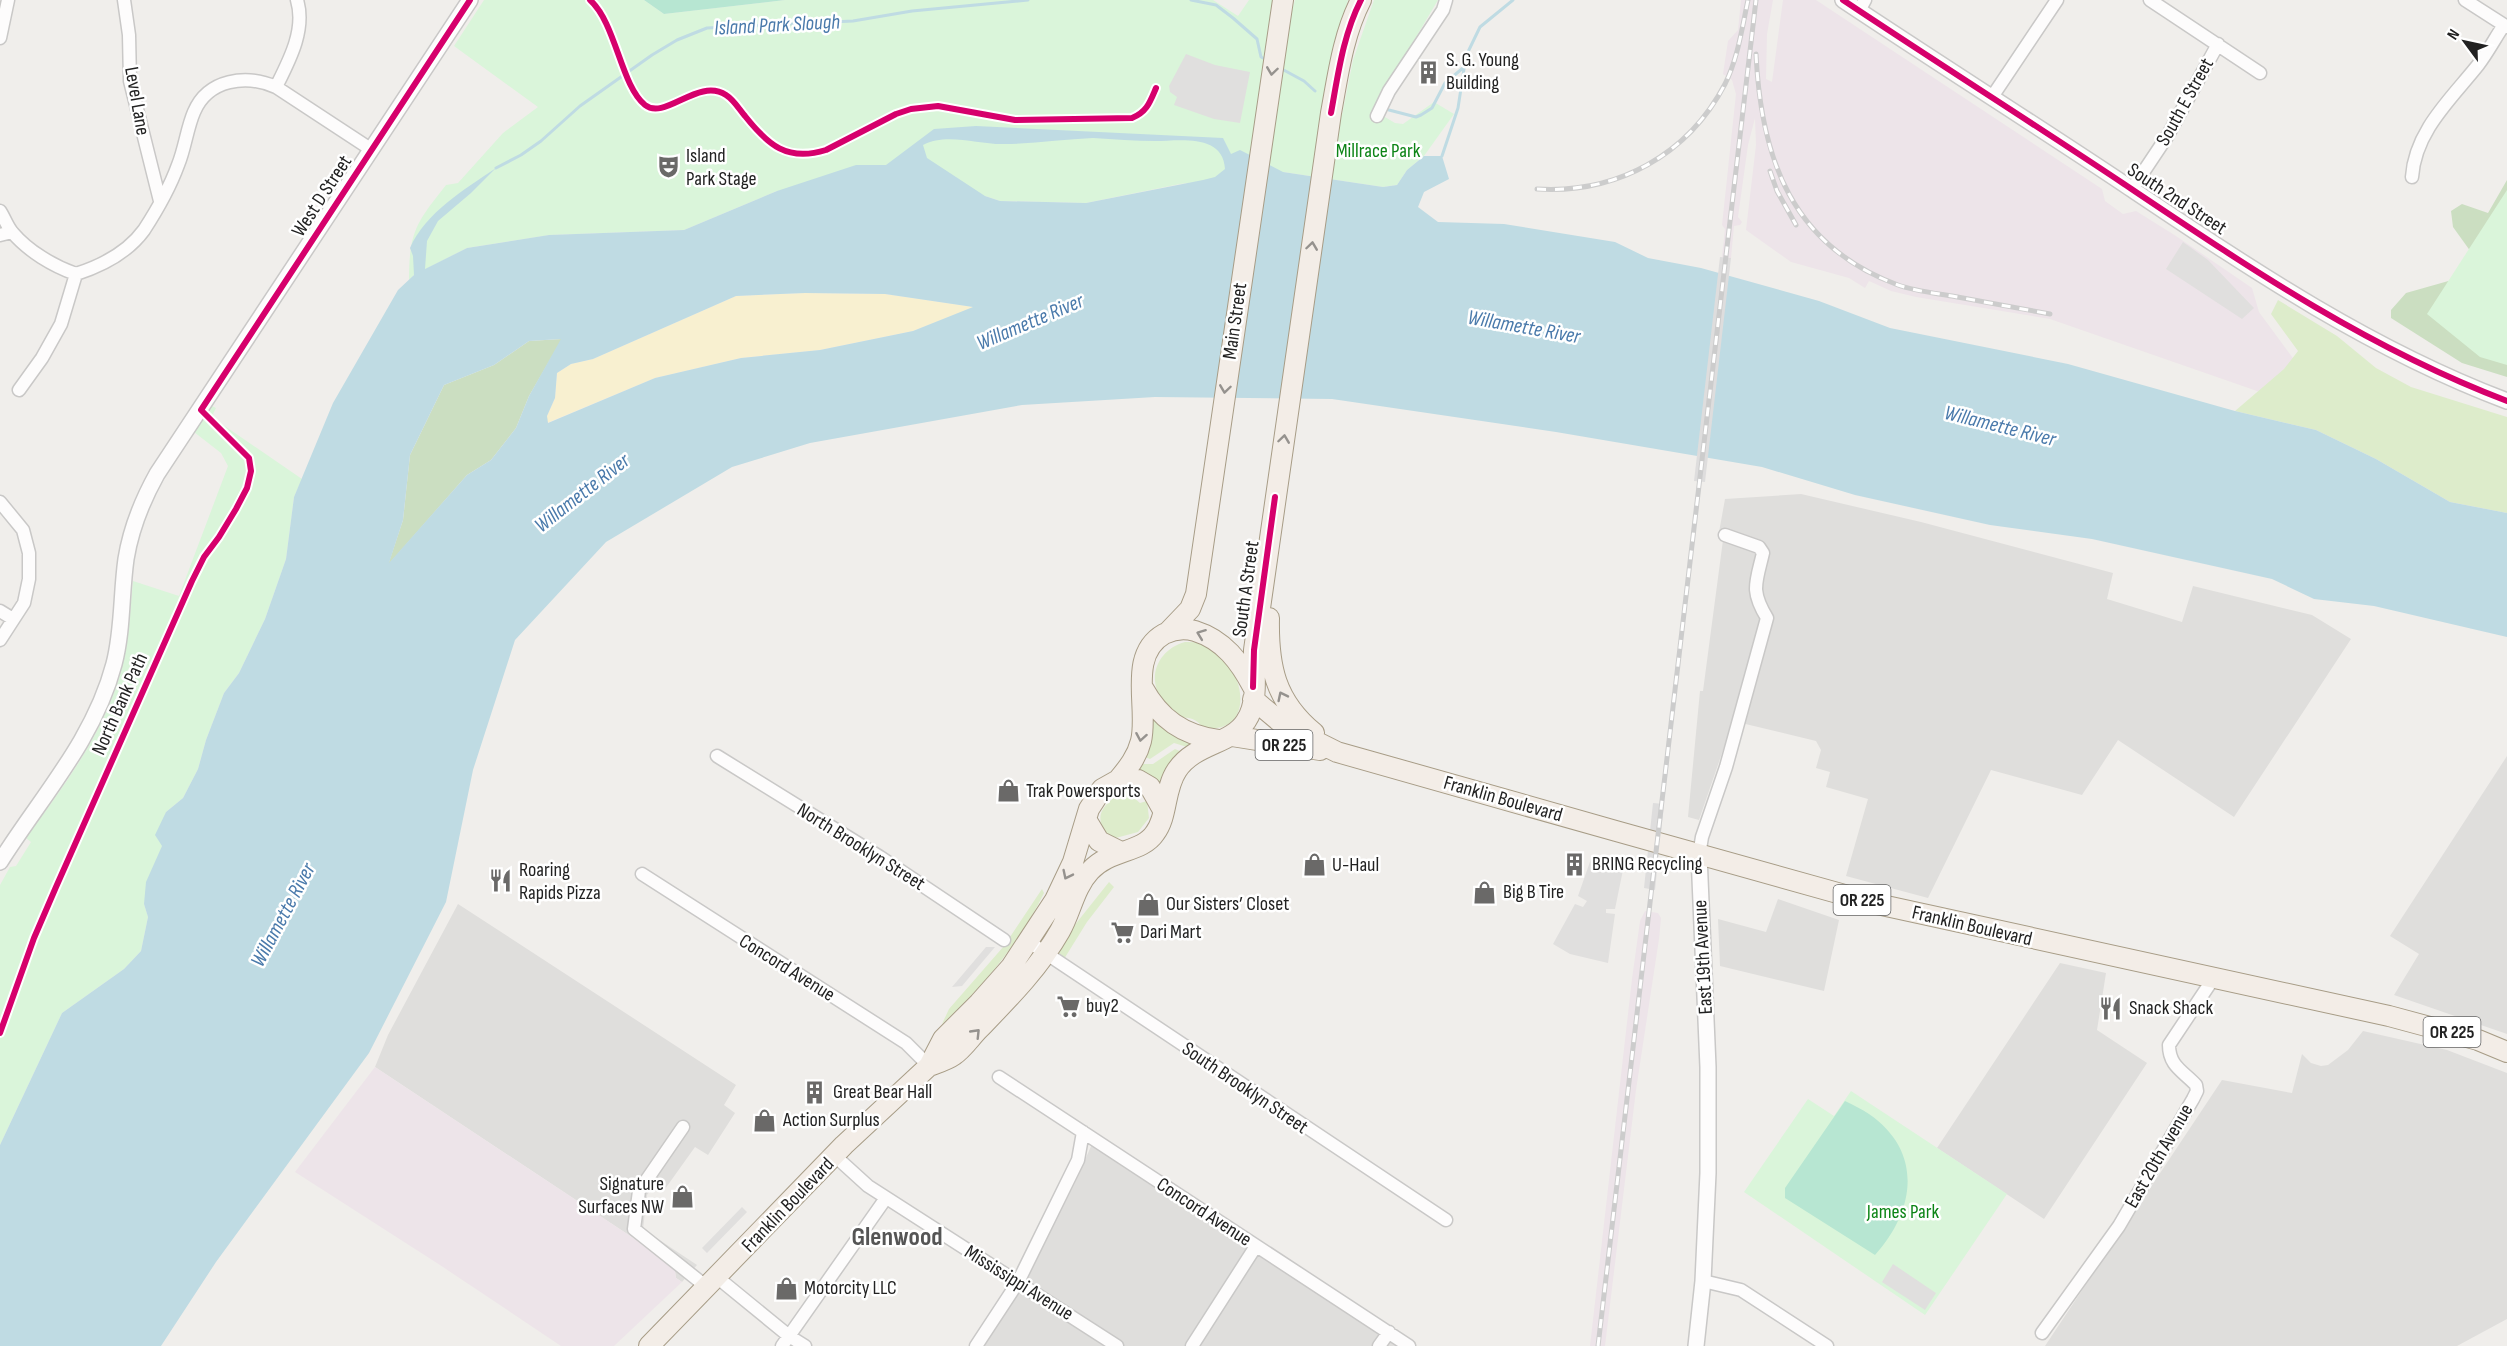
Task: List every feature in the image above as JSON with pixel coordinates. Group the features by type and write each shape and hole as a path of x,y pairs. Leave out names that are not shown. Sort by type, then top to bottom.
{"main road":[{"path":"1341,58 1344,31 1353,0"},
{"name":"South A Street","path":"1253,693 1254,650 1331,113 1341,58 1361,0"},
{"name":"Main Street","path":"1168,632 1191,607 1196,594 1282,7"},
{"name":"OR 225","path":"1269,554 1269,638 1277,685 1292,712 1338,752"},
{"name":"Franklin Boulevard","path":"649,1346 835,1156 929,1066 943,1039 995,986 1029,942 1069,871 1095,797 1106,786 1118,780 1132,763 1141,741 1143,724 1143,668 1146,653 1155,641 1168,632 1190,630 1214,640 1234,656 1253,693 1285,726 1338,752"},
{"name":"Franklin Boulevard","path":"1143,687 1156,708 1174,726 1195,736 1338,752 1877,904 2430,1026 2478,1040 2507,1052"},
{"name":"Franklin Boulevard","path":"929,1066 954,1055 1008,999 1045,954 1061,928 1085,876 1101,860 1119,851 1139,846 1151,839 1159,828 1168,789 1178,769 1198,749 1225,738 1245,723 1250,715 1253,693"},
{"path":"1118,780 1132,778 1144,783 1154,793 1163,810"},
{"path":"1087,820 1099,841 1119,851"}],"street":[{"path":"0,38 8,0"},
{"name":"Level Lane","path":"124,0 129,35 130,81 160,201"},
{"path":"276,87 299,33 300,9 297,0"},
{"name":"West D Street","path":"2,854 69,762 94,719 104,695 114,663 121,624 126,560 132,530 143,499 157,474 470,0"},
{"path":"1377,116 1389,91 1443,10 1446,0"},
{"name":"South 2nd Street","path":"1843,0 1862,5 1992,97 2340,323 2433,371 2507,401"},
{"path":"1992,97 2057,0"},
{"path":"2150,0 2260,73"},
{"path":"2412,177 2413,160 2423,137 2484,58 2505,26 2465,0"},
{"name":"South E Street","path":"2132,189 2168,135 2218,44"},
{"path":"0,211 6,233 57,268 76,274 112,258 128,247 143,231 173,179 185,148 194,111 207,94 225,83 242,79 260,81 276,87 372,150"},
{"path":"19,390 42,358 61,324 76,274"},
{"path":"0,502 23,530 29,553 28,587 24,603 0,640"},
{"name":"East 19th Avenue","path":"1696,1346 1703,1281 1708,1190 1708,1067 1700,855 1702,837 1726,767 1767,618 1757,601 1755,587 1763,553 1759,547 1725,535"},
{"path":"0,611 13,619"},
{"name":"North Brooklyn Street","path":"717,756 879,857 1004,940"},
{"name":"Concord Avenue","path":"642,874 906,1043 929,1066"},
{"name":"South Brooklyn Street","path":"1029,942 1446,1220"},
{"name":"East 20th Avenue","path":"2042,1333 2119,1226 2197,1091 2196,1085 2178,1071 2171,1061 2169,1045 2212,978"},
{"name":"Concord Avenue","path":"999,1077 1409,1346"},
{"path":"683,1127 639,1191 634,1229 713,1283 786,1341 805,1346"},
{"path":"976,1346 1018,1282 1078,1160 1083,1132"},
{"name":"Mississippi Avenue","path":"835,1156 868,1186 1117,1346"},
{"path":"786,1341 886,1198"},
{"path":"1192,1346 1256,1246"},
{"path":"1703,1281 1742,1290 1827,1346"},
{"path":"1379,1346 1389,1332"}],"shaded area":[{"path":"1741,0 1773,0 1767,34 1766,79 1772,82 1783,0 1816,0 2102,189 2105,201 2123,214 2136,211 2252,288 2259,312 2303,372 2280,399 2050,319 1916,297 1891,291 1869,281 1865,288 1849,278 1791,262 1746,230 1756,145 1755,118 1748,145 1738,217 1742,222 1734,226 1731,258 1722,257 1725,229 1722,225 1736,94 1732,80 1723,74 1728,41 1738,30"},
{"path":"1186,54 1215,65 1250,72 1240,123 1214,119 1174,105 1177,97 1170,92 1169,86"},
{"path":"2183,242 2208,260 2254,308 2242,319 2166,269"},
{"path":"1801,494 1921,522 2113,573 2107,599 2182,622 2193,586 2312,615 2351,639 2234,817 2118,740 2082,795 1991,770 1928,898 1846,876 1868,799 1826,787 1830,772 1816,768 1821,750 1816,741 1733,721 1699,820 1688,817 1700,691 1703,691 1723,540 1718,538 1725,499"},
{"path":"2507,756 2507,1034 2394,995 2419,954 2390,936"},
{"path":"1592,856 1611,861 1612,864 1624,865 1615,909 1606,909 1606,913 1615,914 1608,963 1570,954 1553,944 1575,904 1583,907 1587,901 1578,896"},
{"path":"1778,899 1839,920 1824,991 1720,966 1718,919 1766,932"},
{"path":"458,904 736,1085 724,1105 735,1113 708,1155 695,1147 665,1189 656,1182 647,1195 643,1229 697,1265 682,1282 676,1278 674,1265 375,1067 388,1035"},
{"path":"1645,911 1658,913 1661,918 1659,939 1636,1090 1605,1346 1590,1346 1632,979 1640,921"},
{"path":"986,947 995,947 962,986 952,987"},
{"path":"2060,963 2106,973 2097,1030 2147,1063 2044,1219 1937,1148"},
{"path":"2363,1031 2447,1050 2507,1073 2507,1319 2457,1346 2045,1346 2222,1080 2292,1093 2302,1054 2311,1063 2321,1066 2328,1065 2348,1050"},
{"path":"375,1067 674,1265 676,1278 682,1282 614,1346 561,1346 295,1172"},
{"path":"1092,1144 1399,1346 982,1346 1026,1278 1074,1185"},
{"path":"742,1207 747,1212 707,1253 702,1248"},
{"path":"1893,1264 1936,1293 1925,1310 1882,1282"}],"green space":[{"name":"Millrace Park","path":"484,0 644,0 664,14 785,0 1213,0 1238,16 1249,0 1274,0 1290,17 1295,0 1348,0 1325,112 1342,115 1353,60 1374,0 1438,0 1373,110 1395,123 1403,124 1434,102 1454,114 1424,156 1407,170 1397,185 1383,187 1283,172 1180,184 1086,203 1000,201 985,196 777,191 684,230 550,235 467,248 414,275 409,280 413,238 422,218 436,198 446,185 458,183 503,133 538,107 454,46"},
{"path":"644,0 785,0 664,14"},
{"path":"2507,180 2507,377 2462,363 2391,318 2391,310 2406,293 2459,278 2476,259 2453,227 2451,211 2462,204 2488,213"},
{"path":"2507,190 2507,365 2480,357 2427,314"},
{"path":"2278,300 2337,336 2376,368 2411,387 2507,417 2507,513 2450,502 2376,459 2316,430 2235,411 2284,369 2298,351 2271,314"},
{"path":"562,339 529,396 516,428 491,460 467,475 388,565 403,520 410,455 444,385 494,365 529,341"},
{"path":"212,406 216,408 213,414 216,420 302,479 294,497 286,559 265,619 239,673 224,693 206,740 198,769 183,798 166,812 162,846 144,904 148,917 141,951 124,969 62,1013 0,1145 0,885 10,867 16,866 31,842 26,838 82,757 105,714 122,667 133,581 179,596 228,466 221,453 194,432"},
{"path":"1185,642 1204,645 1220,655 1232,670 1239,687 1240,704 1235,718 1223,727 1203,728 1193,719 1179,718 1158,692 1155,674 1162,657"},
{"path":"1151,716 1192,744 1187,747 1174,743 1150,759 1145,757"},
{"path":"1175,749 1182,752 1160,786 1137,772 1142,764 1153,764"},
{"path":"1129,787 1133,797 1140,803 1147,801 1149,818 1138,832 1112,839 1104,830 1101,815 1108,803"},
{"path":"1109,882 1114,887 1087,922 1064,959 1058,952 1062,941"},
{"path":"1042,889 1044,893 1012,946 972,995 942,1024 949,1009 1004,946"},
{"name":"James Park","path":"1851,1091 2007,1194 1925,1315 1744,1192 1808,1099 1834,1116"},
{"path":"1845,1101 1869,1114 1887,1129 1899,1146 1906,1164 1908,1182 1899,1220 1875,1255 1785,1198 1785,1188"}],"sand":[{"path":"805,293 885,294 974,307 913,331 820,350 741,358 655,378 547,423 547,416 555,398 557,373 571,364 593,359 736,296"}],"water":[{"name":"Willamette River","path":"976,126 1223,138 1231,154 1240,150 1283,172 1383,187 1397,185 1407,170 1424,156 1442,156 1449,179 1424,192 1418,207 1438,222 1504,224 1615,242 1648,258 1701,268 1819,301 1890,328 2068,364 2235,411 2316,430 2376,459 2450,502 2507,513 2507,637 2374,606 2314,599 2272,579 2092,539 1990,525 1855,495 1762,467 1556,432 1332,399 1155,397 1022,405 810,443 732,467 606,542 515,640 473,770 446,902 369,1053 216,1262 161,1346 0,1346 0,1145 62,1013 124,969 141,951 148,917 144,904 146,882 162,846 155,835 166,812 183,798 198,769 206,740 224,693 239,673 265,619 286,559 294,497 333,403 398,290 414,275 410,248 425,224 447,203 496,168 438,221 427,241 425,269 467,248 549,235 684,230 777,191 856,165 886,165 934,129","holes":["1093,138 1140,141 1187,140 1208,144 1217,149 1225,169 1215,177 1203,180 1086,203 1000,201 985,196 927,158 923,145 932,141 953,139 1005,144","805,293 885,294 973,307 913,331 820,350 741,358 655,378 548,423 547,416 555,398 557,373 571,364 593,359 736,296","561,339 529,396 516,428 491,460 467,475 389,563 403,520 410,455 444,385 494,365 529,341"]}],"pier":[{"path":"1720,257 1731,258 1705,482 1694,481"},
{"path":"1653,803 1664,804 1655,890 1644,888"}],"waterway":[{"name":"Island Park Slough","path":"496,168 541,141 580,106 652,55 677,40 707,28 853,21 912,11 1028,0"},
{"name":"Island Park Slough","path":"1191,0 1216,5 1233,18 1257,39 1261,57 1267,60"},
{"name":"Island Park Slough","path":"1442,156 1458,108 1466,56 1480,27 1513,0"},
{"name":"Island Park Slough","path":"1280,68 1304,81 1315,91"},
{"name":"Island Park Slough","path":"1389,110 1416,117 1421,115 1432,108 1445,83 1463,68"}],"railway":[{"path":"1537,189 1567,189 1595,185 1622,177 1670,150 1710,109 1725,84 1739,43 1748,0"},
{"path":"1598,1346 1756,0"},
{"path":"1756,54 1765,129 1775,163 1789,194 1808,222 1832,247 1862,268 1904,287 2050,314"},
{"path":"1770,171 1777,191 1796,225"}],"cycle path":[{"name":"North Bank Path","path":"0,1033 34,938 192,581 204,557 219,537 247,488 251,471 249,458 201,410 470,0"},
{"path":"590,0 606,23 630,84 645,105 662,108 693,94 715,91 732,99 770,143 789,152 800,154 826,150 896,114 911,109 938,106 1015,120 1132,118 1145,110 1156,88"},
{"path":"1331,113 1345,41 1361,0"},
{"path":"1843,0 2216,245 2310,304 2406,356 2455,380 2507,401"},
{"path":"1253,687 1254,650 1275,497"}],"place":[{"name":"S. G. Young Building","path":"1428,72"},
{"name":"Island Park Stage","path":"668,167"},
{"name":"Trak Powersports","path":"1008,791"},
{"name":"BRING Recycling","path":"1574,864"},
{"name":"U-Haul","path":"1314,865"},
{"name":"Roaring Rapids Pizza","path":"501,881"},
{"name":"Big B Tire","path":"1485,892"},
{"name":"Our Sisters’ Closet","path":"1148,904"},
{"name":"Dari Mart","path":"1122,932"},
{"name":"buy2","path":"1068,1006"},
{"name":"Snack Shack","path":"2111,1008"},
{"name":"Great Bear Hall","path":"815,1092"},
{"name":"Action Surplus","path":"765,1120"},
{"name":"Signature Surfaces NW","path":"682,1196"},
{"name":"Motorcity LLC","path":"786,1288"}],"district":[{"name":"Glenwood","path":"897,1237"}]}
